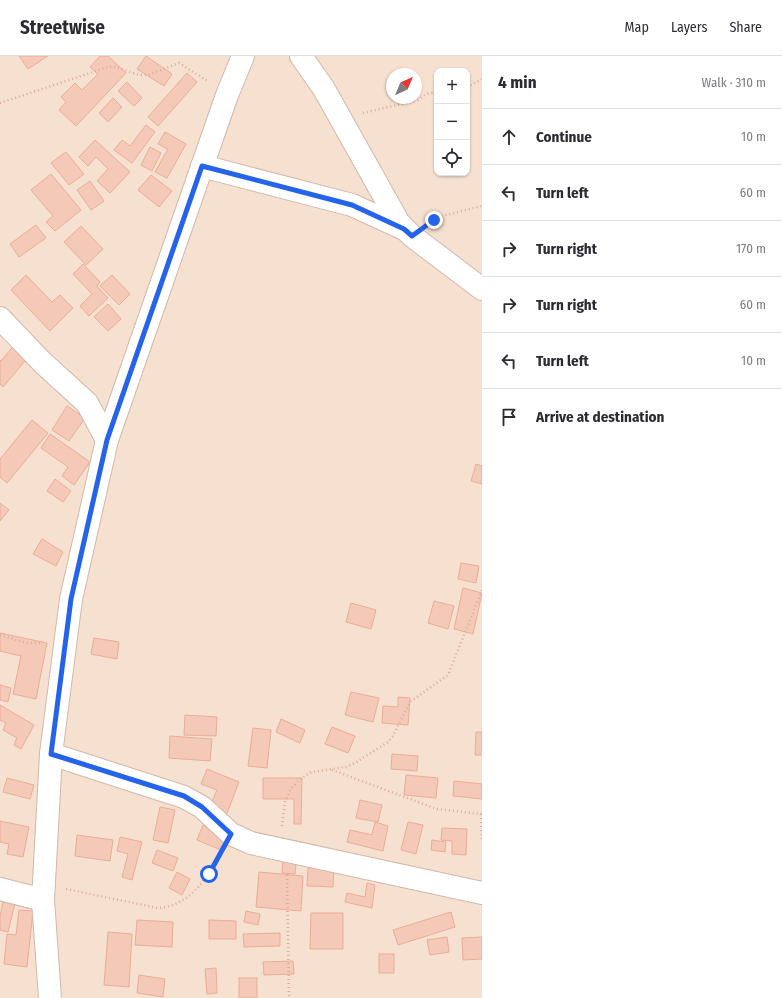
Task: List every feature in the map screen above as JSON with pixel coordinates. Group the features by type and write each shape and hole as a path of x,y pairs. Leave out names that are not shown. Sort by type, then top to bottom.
{"street":[{"path":"53,997 43,892 51,754 71,599 107,440 227,95 244,56"},
{"path":"301,56 324,89 385,201 408,233"},
{"path":"202,166 352,205 408,233 482,289"},
{"path":"0,318 43,363 86,403 107,440"},
{"path":"51,754 184,796 202,807 231,834 251,843 482,893"},
{"path":"0,889 43,892"}],"path":[{"path":"0,103 108,67 116,67 139,75 148,75 179,63 186,66 227,95"},
{"path":"470,85 482,79"},
{"path":"344,124 352,118 365,113 418,100 426,94 434,93"},
{"path":"408,233 440,218 482,206"},
{"path":"289,998 283,850 285,802 290,790 299,780 311,772 346,767 388,742 395,733 410,702 448,674 482,590"},
{"path":"0,635 27,643 66,641"},
{"path":"331,769 437,809 482,814 482,842"},
{"path":"43,892 158,908 175,905 206,880 231,834"}],"shaded area":[{"path":"0,56 482,56 482,998 0,998"}],"building":[{"path":"19,56 48,56 28,69"},
{"path":"100,56 108,56 126,73 76,126 59,110 66,102 61,97 75,83 82,90 98,74 90,67"},
{"path":"146,56 172,74 164,86 137,69"},
{"path":"187,73 197,82 158,126 148,117"},
{"path":"127,82 142,98 134,106 118,91"},
{"path":"113,98 122,107 108,122 99,113"},
{"path":"146,125 155,132 132,163 114,150 122,140 130,146"},
{"path":"165,132 186,144 167,178 155,172 168,149 158,144"},
{"path":"95,140 130,172 110,193 97,181 108,169 96,157 88,166 79,157"},
{"path":"150,147 161,153 152,171 141,165"},
{"path":"66,152 84,174 69,185 51,163"},
{"path":"51,174 81,210 55,231 46,222 53,216 31,190"},
{"path":"151,175 172,191 159,207 138,190"},
{"path":"90,181 104,201 91,210 77,190"},
{"path":"36,225 46,238 19,257 10,244"},
{"path":"81,226 103,249 86,265 64,242"},
{"path":"83,264 100,282 97,286 108,298 89,316 80,306 92,294 73,274"},
{"path":"26,275 52,302 60,295 73,308 50,331 11,290"},
{"path":"112,275 130,294 119,305 100,286"},
{"path":"108,304 121,319 108,331 94,317"},
{"path":"22,336 36,348 3,387 0,384 0,360 1,361"},
{"path":"67,406 85,418 69,441 52,430"},
{"path":"32,420 48,433 7,483 0,477 0,459"},
{"path":"50,434 90,462 74,485 62,476 68,467 41,448"},
{"path":"476,464 482,466 482,484 471,481"},
{"path":"55,479 71,491 63,502 47,491"},
{"path":"0,503 9,510 0,521"},
{"path":"42,539 63,552 56,566 33,554"},
{"path":"461,563 479,566 476,583 458,579"},
{"path":"463,588 482,593 473,634 454,629"},
{"path":"434,601 454,606 448,629 428,623"},
{"path":"351,603 376,610 371,629 346,622"},
{"path":"0,633 47,643 36,699 13,694 21,656 0,651"},
{"path":"94,638 119,642 117,659 91,654"},
{"path":"0,685 11,688 8,702 0,700"},
{"path":"351,692 379,698 373,722 345,715"},
{"path":"398,697 410,698 408,725 382,723 383,706 398,707"},
{"path":"0,705 34,725 21,749 14,745 17,738 3,730 6,723 0,720"},
{"path":"185,715 217,717 216,736 184,735"},
{"path":"281,719 305,730 300,743 276,732"},
{"path":"332,727 355,736 348,753 325,744"},
{"path":"253,728 271,730 267,768 248,766"},
{"path":"476,732 482,732 482,755 475,755"},
{"path":"170,736 212,739 210,761 169,758"},
{"path":"392,754 418,756 417,771 391,769"},
{"path":"207,769 239,782 226,816 209,809 217,790 201,784"},
{"path":"406,775 438,778 436,798 404,795"},
{"path":"7,778 34,785 30,799 3,792"},
{"path":"263,778 302,778 301,824 294,824 294,799 263,799"},
{"path":"454,781 482,784 482,799 453,796"},
{"path":"360,800 382,805 378,822 356,818"},
{"path":"160,807 175,810 168,843 153,840"},
{"path":"0,821 29,827 23,857 7,854 9,844 0,842"},
{"path":"375,822 388,826 383,851 347,842 350,830 372,835"},
{"path":"408,822 423,825 416,854 401,850"},
{"path":"203,825 227,835 221,850 197,840"},
{"path":"442,828 467,829 466,855 452,854 452,841 441,840"},
{"path":"77,835 113,840 110,861 75,856"},
{"path":"120,837 142,842 132,880 122,877 128,854 117,851"},
{"path":"432,840 446,842 445,852 431,850"},
{"path":"157,850 178,858 173,871 152,863"},
{"path":"283,853 297,854 295,874 282,873"},
{"path":"308,868 334,868 333,887 307,886"},
{"path":"177,872 190,879 182,895 169,888"},
{"path":"259,872 303,876 301,911 256,907"},
{"path":"367,883 375,885 372,908 345,902 347,893 365,897"},
{"path":"4,897 16,899 8,932 0,930 0,916"},
{"path":"19,910 33,911 27,967 4,964 7,934 16,935"},
{"path":"246,911 260,914 258,925 244,922"},
{"path":"451,912 455,927 398,945 393,930"},
{"path":"311,913 343,913 343,949 310,949"},
{"path":"137,920 173,922 172,947 135,945"},
{"path":"209,920 236,921 236,939 209,939"},
{"path":"108,932 132,934 129,987 104,985"},
{"path":"280,933 280,946 244,947 243,934"},
{"path":"447,937 449,952 430,955 427,940"},
{"path":"482,937 482,959 463,960 462,938"},
{"path":"379,954 394,954 394,973 379,973"},
{"path":"293,961 294,974 264,975 263,962"},
{"path":"216,968 217,993 207,994 205,969"},
{"path":"139,975 165,979 163,997 137,993"},
{"path":"239,978 257,978 257,998 239,998"}],"route":[{"path":"209,874 231,834 202,807 184,796 51,754 71,599 107,440 124,387 202,166 352,205 404,229 412,236 434,220"}]}
